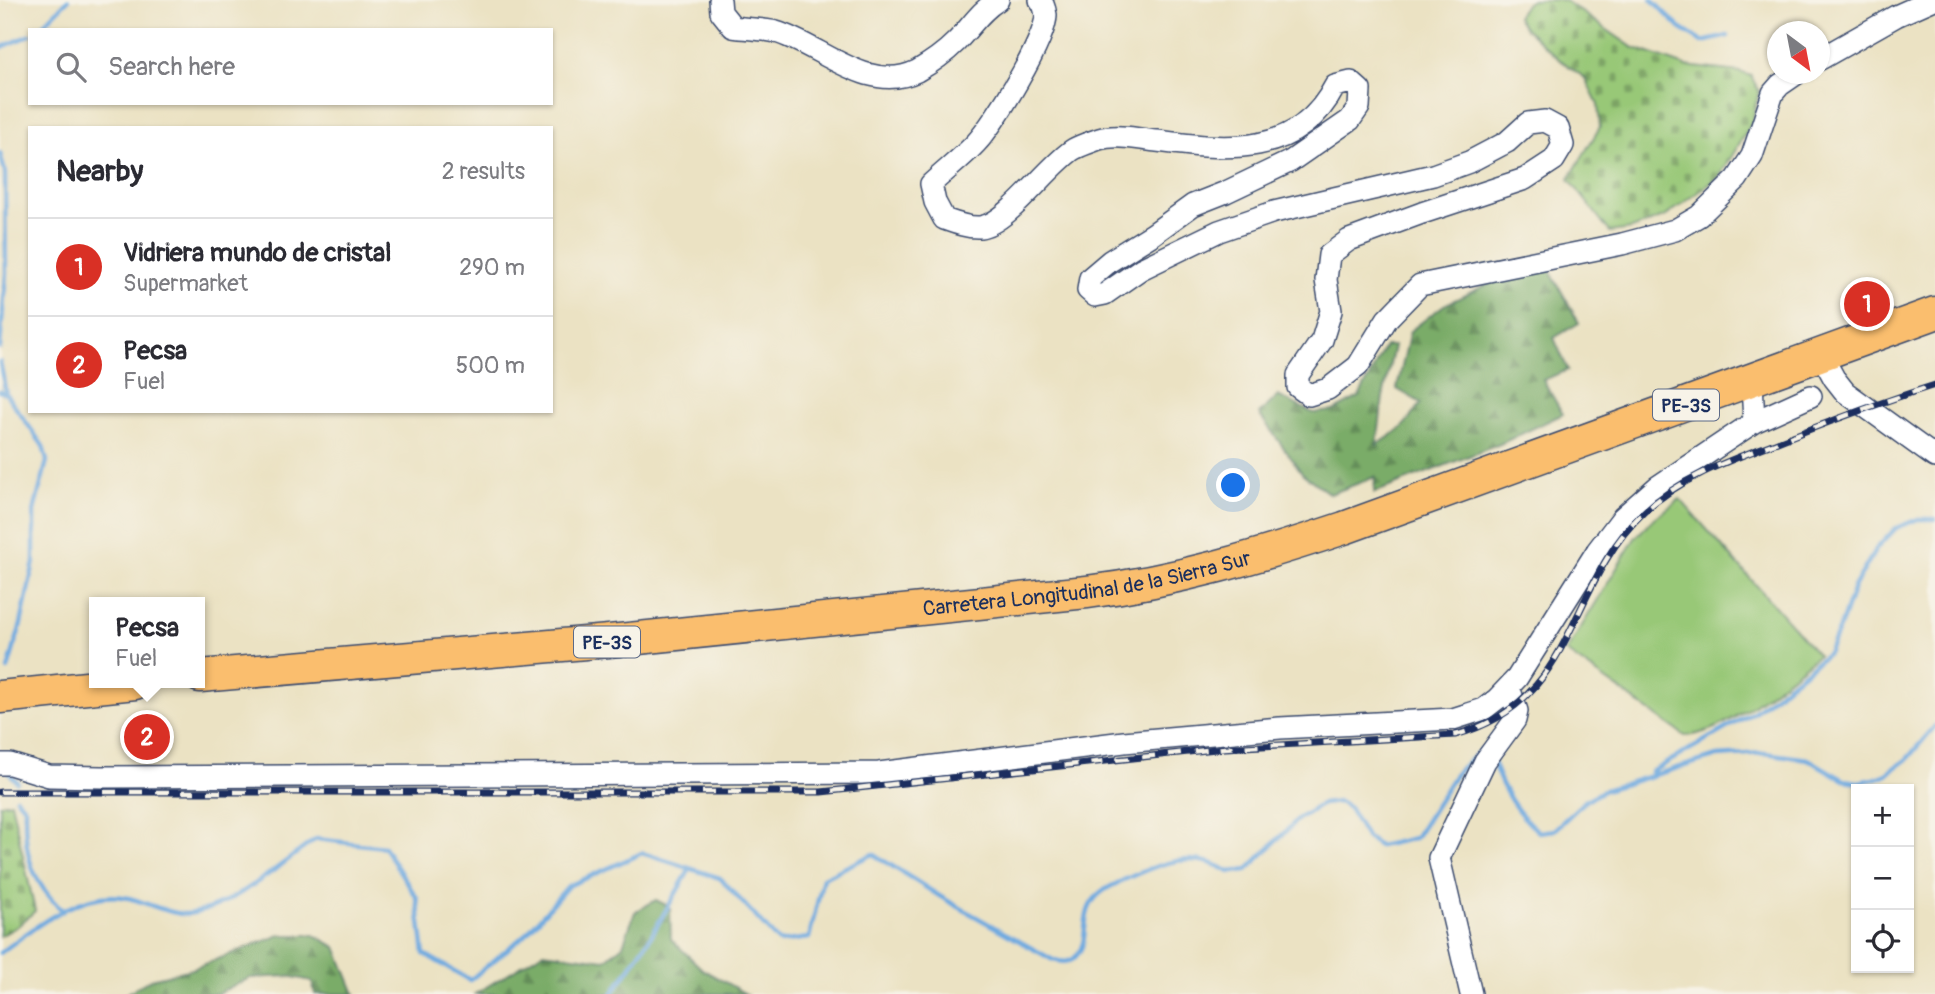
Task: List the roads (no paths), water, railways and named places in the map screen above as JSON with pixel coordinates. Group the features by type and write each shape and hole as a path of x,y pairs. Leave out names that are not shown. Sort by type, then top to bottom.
{"highway":[{"name":"Carretera Longitudinal de la Sierra Sur","path":"205,676 608,642 1087,592 1191,574 1306,541 1752,382 1935,313"},
{"path":"0,697 89,688"}],"street":[{"path":"720,0 721,12 733,27 775,32 803,43 844,67 890,76 915,72 933,61 957,41 985,8 998,0"},
{"path":"1040,0 1044,3 1046,17 1038,40 1010,94 977,142 931,184 935,202 944,219 961,225 982,227 1006,214 1073,149 1102,138 1133,138 1217,149 1269,142 1299,129 1324,107 1335,86 1351,82 1360,90 1359,107 1350,120 1291,161 1193,205 1110,261 1090,278 1088,289 1095,296 1105,294 1141,269 1219,231 1274,212 1433,175 1469,162 1507,142 1528,123 1545,121 1558,128 1563,145 1554,160 1525,180 1349,240 1329,255 1326,280 1331,311 1322,340 1298,375 1298,387 1309,395 1328,389 1358,366 1387,319 1420,285 1622,244 1675,230 1699,216 1737,178 1752,156 1773,93 1781,84"},
{"path":"1830,53 1896,16 1934,0"},
{"path":"1822,356 1845,392 1935,457"},
{"path":"1752,382 1754,422"},
{"path":"5,764 50,776 101,777 879,773 1124,742 1453,719 1484,709 1509,687 1530,662 1597,551 1623,517 1657,487 1754,422 1811,396"},
{"path":"1471,994 1439,858 1489,754 1515,720 1517,711 1509,687"}],"waterway":[{"path":"40,28 68,0"},
{"path":"1652,0 1680,28 1702,42 1728,36"},
{"path":"0,48 28,36"},
{"path":"0,153 5,172 6,273 0,348"},
{"path":"0,362 6,394"},
{"path":"0,391 6,394 43,446 47,461 34,511 34,562 8,669"},
{"path":"1651,772 1754,712 1828,653 1854,587 1876,549 1896,528 1918,519 1935,519"},
{"path":"1493,762 1511,800 1539,832 1554,830 1586,800 1605,790 1717,756 1765,753 1808,759 1844,780 1858,782 1874,779 1887,774 1907,759 1935,726"},
{"path":"0,953 44,921 94,898 129,898 180,914 202,911 237,895 316,839 384,847 417,898 424,954 470,980 525,935 568,886 642,853 720,878 779,942 809,938 823,878 873,854 941,897 1053,960 1066,962 1075,958 1081,949 1088,910 1094,899 1106,889 1152,868 1178,861 1203,861 1229,872 1247,870 1298,819 1322,804 1339,802 1349,808 1366,837 1379,846 1415,838 1456,773 1482,749"},
{"path":"8,771 17,782"},
{"path":"16,798 25,808 26,839 31,865 43,888 63,911"},
{"path":"612,994 648,941 690,869"}],"railway":[{"path":"0,792 821,792 1225,748 1455,735 1495,719 1525,697 1548,669 1566,639 1598,573 1618,541 1644,512 1673,489 1723,463 1855,412 1935,385"}],"place":[{"name":"Vidriera mundo de cristal","path":"1867,304"},
{"name":"Pecsa","path":"147,737"}]}
